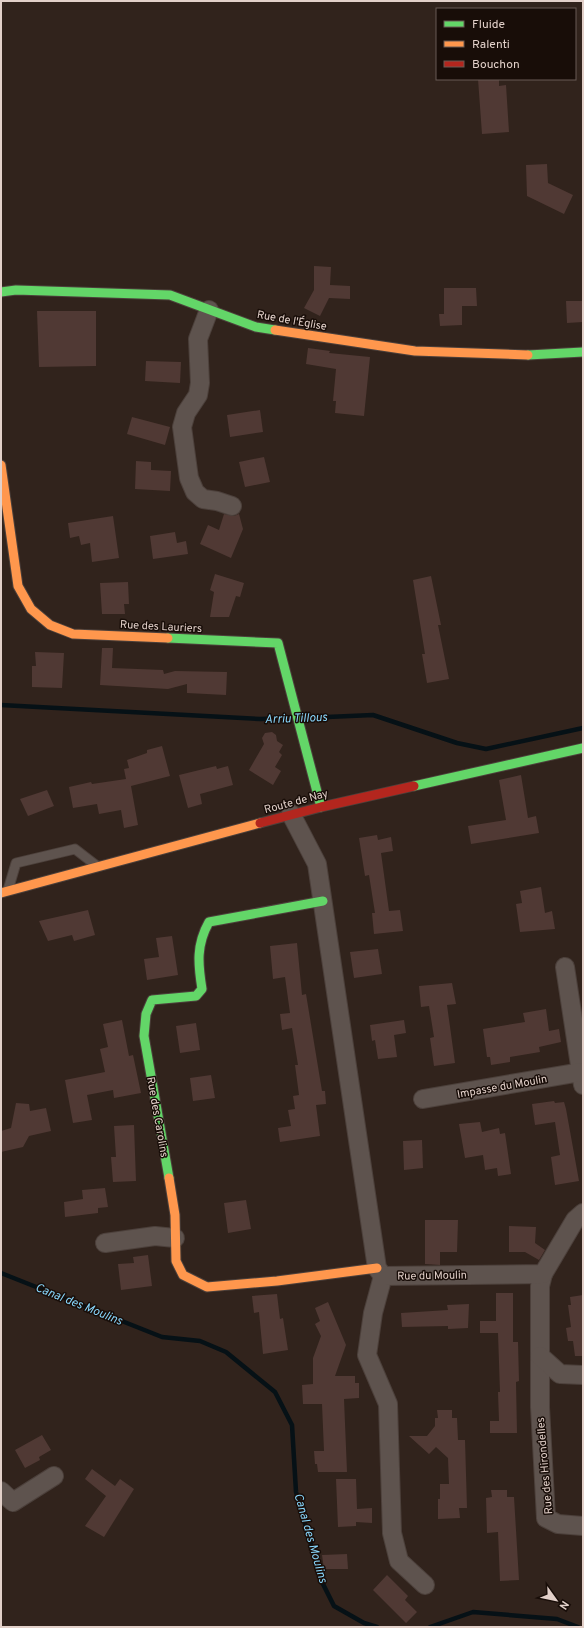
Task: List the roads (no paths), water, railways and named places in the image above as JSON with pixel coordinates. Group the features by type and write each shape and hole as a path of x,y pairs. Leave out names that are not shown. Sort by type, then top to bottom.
{"street":[{"name":"Rue de l'Église","path":"1,292 16,290 170,295 256,327 415,351 521,355 583,352"},
{"path":"209,310 198,340 200,383 198,395 186,413 182,427 189,478 195,492 202,499 217,501 232,506"},
{"name":"Rue des Lauriers","path":"1,465 18,586 31,608 50,625 73,634 278,643 321,806"},
{"name":"Route de Nay","path":"9,891 321,806 583,748"},
{"path":"291,814 317,864 380,1272"},
{"name":"Rue des Carolins","path":"323,901 209,922 201,934 197,952 202,989 196,996 152,1000 146,1014 144,1036 175,1215 176,1261 183,1275 207,1287 380,1272"},
{"name":"Impasse du Moulin","path":"424,1099 582,1078 565,967"},
{"path":"543,1274 575,1220 583,1213"},
{"path":"106,1243 155,1236 175,1238"},
{"name":"Rue du Moulin","path":"425,1585 399,1561 392,1533 388,1404 367,1355 380,1272 543,1274"},
{"name":"Rue des Hirondelles","path":"543,1274 540,1286 540,1401 546,1518 558,1524 583,1526"},
{"name":"Rue des Hirondelles","path":"540,1356 560,1374 575,1375"},
{"name":"Rue des Hirondelles","path":"540,1401 575,1375"},
{"path":"1,1491 13,1502 54,1476"}],"lane":[{"path":"9,891 16,863 75,848 98,867"}],"waterway":[{"name":"Arriu Tillous","path":"1,705 260,719 291,718"},
{"name":"Arriu Tillous","path":"304,718 373,715 457,743 486,749 583,728"},
{"name":"Canal des Moulins","path":"1,1273 162,1337 200,1341 226,1352 275,1392 292,1425 296,1492 321,1580 334,1606 364,1623 377,1627"},
{"name":"Canal des Moulins","path":"430,1627 473,1612 557,1619 578,1627"}]}
